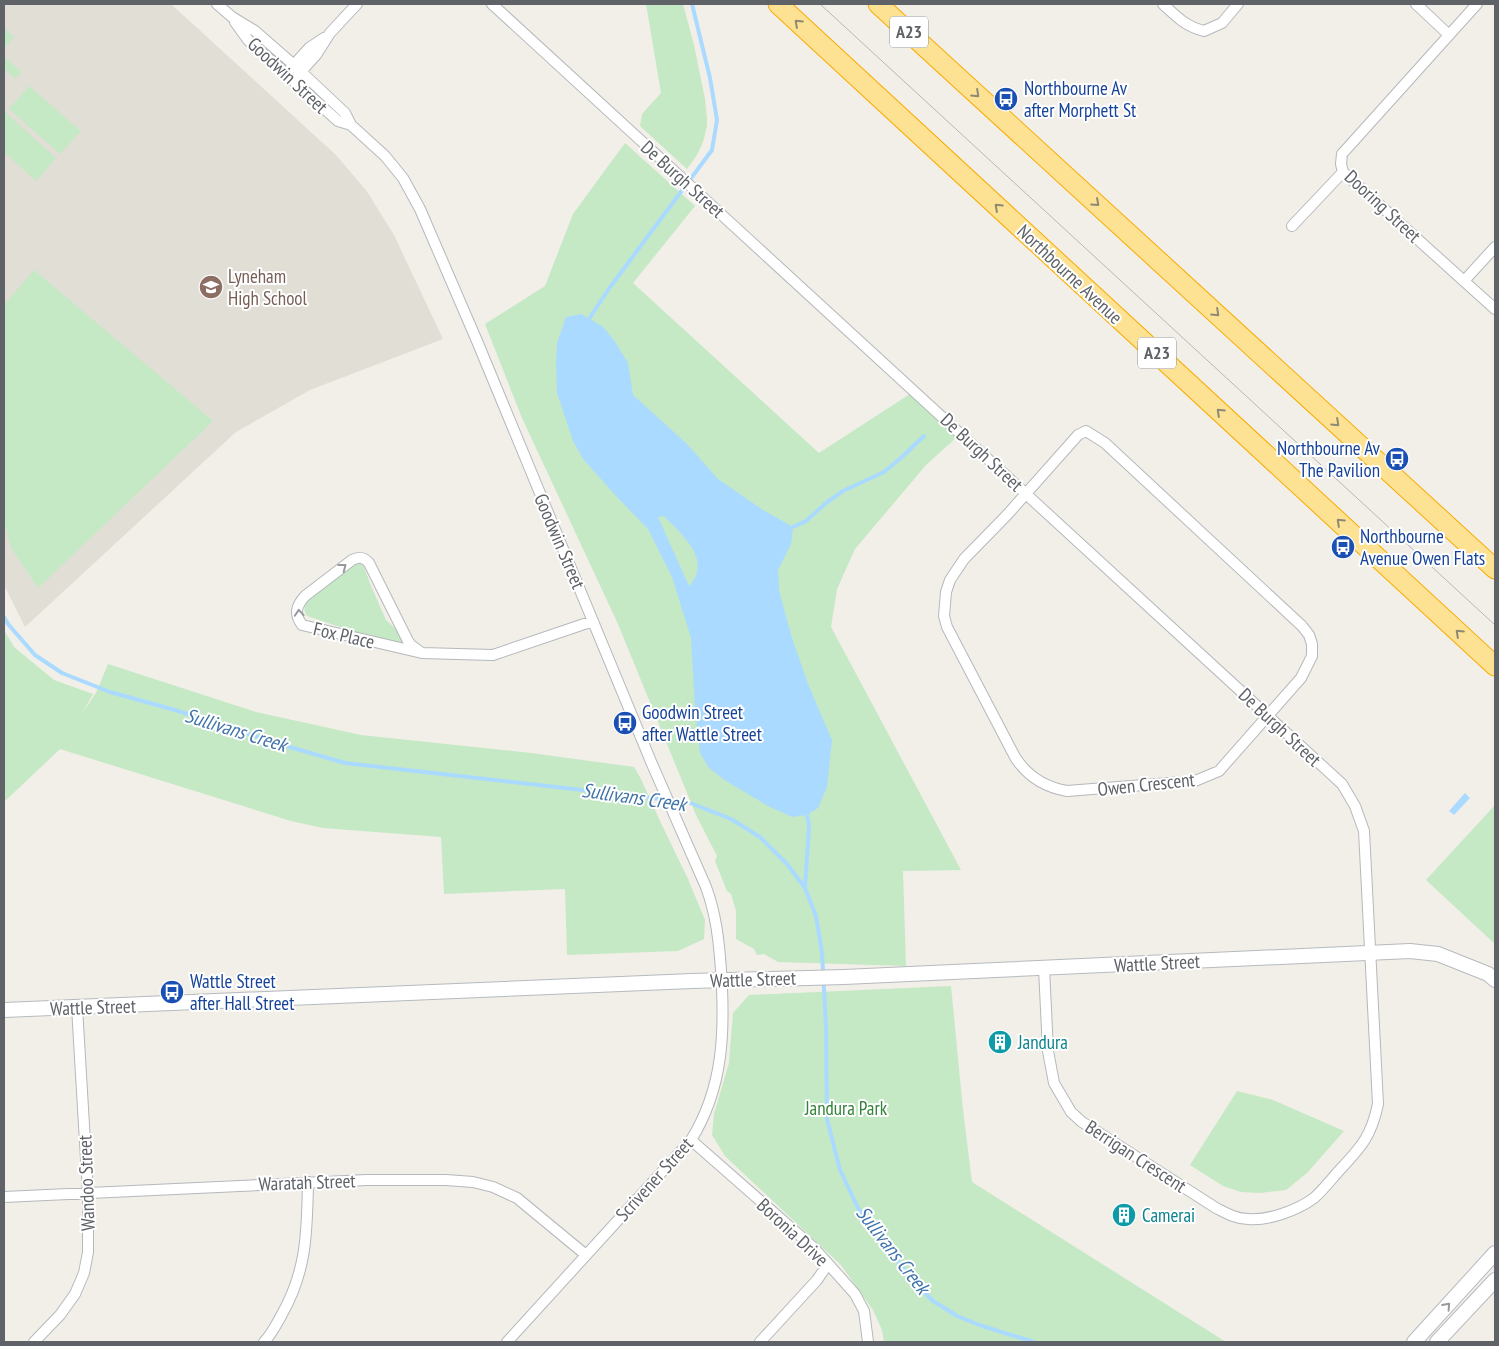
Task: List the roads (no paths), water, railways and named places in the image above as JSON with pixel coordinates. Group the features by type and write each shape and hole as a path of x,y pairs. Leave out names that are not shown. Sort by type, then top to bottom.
{"highway":[{"name":"Northbourne Avenue","path":"778,4 1495,666"},
{"name":"A23","path":"878,4 1495,569"}],"street":[{"name":"Goodwin Street","path":"217,4 232,17 255,31 344,113 351,125 385,156 403,178 420,209 478,341 513,430 662,787 706,887 713,905 717,928 721,980"},
{"path":"290,76 310,48 330,33 357,4"},
{"name":"De Burgh Street","path":"492,4 1342,784 1355,806 1364,831 1370,953"},
{"path":"1163,4 1184,23 1204,31 1222,23 1238,4"},
{"path":"1416,4 1449,35"},
{"name":"Dooring Street","path":"1478,4 1342,154 1341,164 1342,172 1495,309"},
{"name":"Goodwin Street","path":"232,17 248,40 338,121 351,125"},
{"path":"1292,226 1342,172"},
{"path":"1464,281 1495,247"},
{"name":"Owen Crescent","path":"1086,431 1105,443 1296,620 1309,635 1312,644 1312,656 1301,678 1219,771 1195,781 1066,791 1055,789 1036,780 1020,765 953,639 944,616 946,592 956,570 1026,493 1078,435 1086,431"},
{"name":"Fox Place","path":"422,653 408,641 368,563 363,558 358,557 352,560 305,596 298,604 297,613 302,625 422,653 493,654 593,621"},
{"name":"Wattle Street","path":"4,1010 721,980 844,977 1410,951 1438,954 1488,974 1495,980"},
{"name":"Berrigan Crescent","path":"1044,968 1048,1051 1054,1083 1071,1112 1082,1122 1216,1208 1229,1215 1248,1219 1268,1217 1287,1212 1314,1198 1362,1146 1374,1122 1378,1104 1370,953"},
{"name":"Scrivener Street","path":"507,1342 691,1140 701,1124 716,1083 720,1065 724,1010 721,980"},
{"name":"Wandoo Street","path":"34,1342 75,1294 84,1273 88,1252 88,1193 77,1007"},
{"name":"Boronia Drive","path":"691,1140 814,1248 855,1294 864,1312 868,1342"},
{"name":"Waratah Street","path":"4,1197 367,1180 473,1182 486,1185 517,1198 586,1255"},
{"path":"264,1342 270,1337 288,1305 300,1274 307,1235 308,1182"},
{"path":"1414,1342 1495,1253"},
{"path":"760,1342 817,1280 828,1264"},
{"path":"1426,1328 1440,1341 1495,1280"}],"water":[{"path":"581,314 602,326 614,340 628,363 633,395 687,444 718,479 763,510 793,527 791,544 778,570 779,590 791,635 808,684 832,740 827,787 818,808 807,815 792,817 768,806 726,781 709,768 700,753 691,638 672,577 648,529 584,460 573,441 557,393 557,343 566,317","holes":["664,516 686,540 696,557 698,567 696,576 689,586 658,517"]},
{"path":"1465,793 1470,798 1454,815 1449,811"}],"waterway":[{"path":"589,319 608,290 712,150 717,120 710,78 692,4"},
{"path":"793,527 806,521 843,491 884,472 924,436"},
{"name":"Sullivans Creek","path":"4,617 35,655 62,673 110,692 175,710 286,746 345,763 688,802 731,819 760,837 787,864 805,888 816,916 822,953 826,1026 827,1119 840,1170 858,1208 913,1281 933,1301 957,1316 1034,1342"},
{"path":"805,887 809,826 807,815"}],"tram line":[{"path":"820,4 1495,625"}],"place":[{"name":"Northbourne Av after Morphett St","path":"1006,99"},
{"name":"Lyneham High School","path":"211,287"},
{"name":"Northbourne Av The Pavilion","path":"1397,459"},
{"name":"Northbourne Avenue Owen Flats","path":"1343,547"},
{"name":"Goodwin Street after Wattle Street","path":"625,723"},
{"name":"Wattle Street after Hall Street","path":"172,992"},
{"name":"Jandura","path":"1000,1042"},
{"name":"Camerai","path":"1124,1215"}],"park label":[{"name":"Jandura Park","path":"846,1108"}]}
